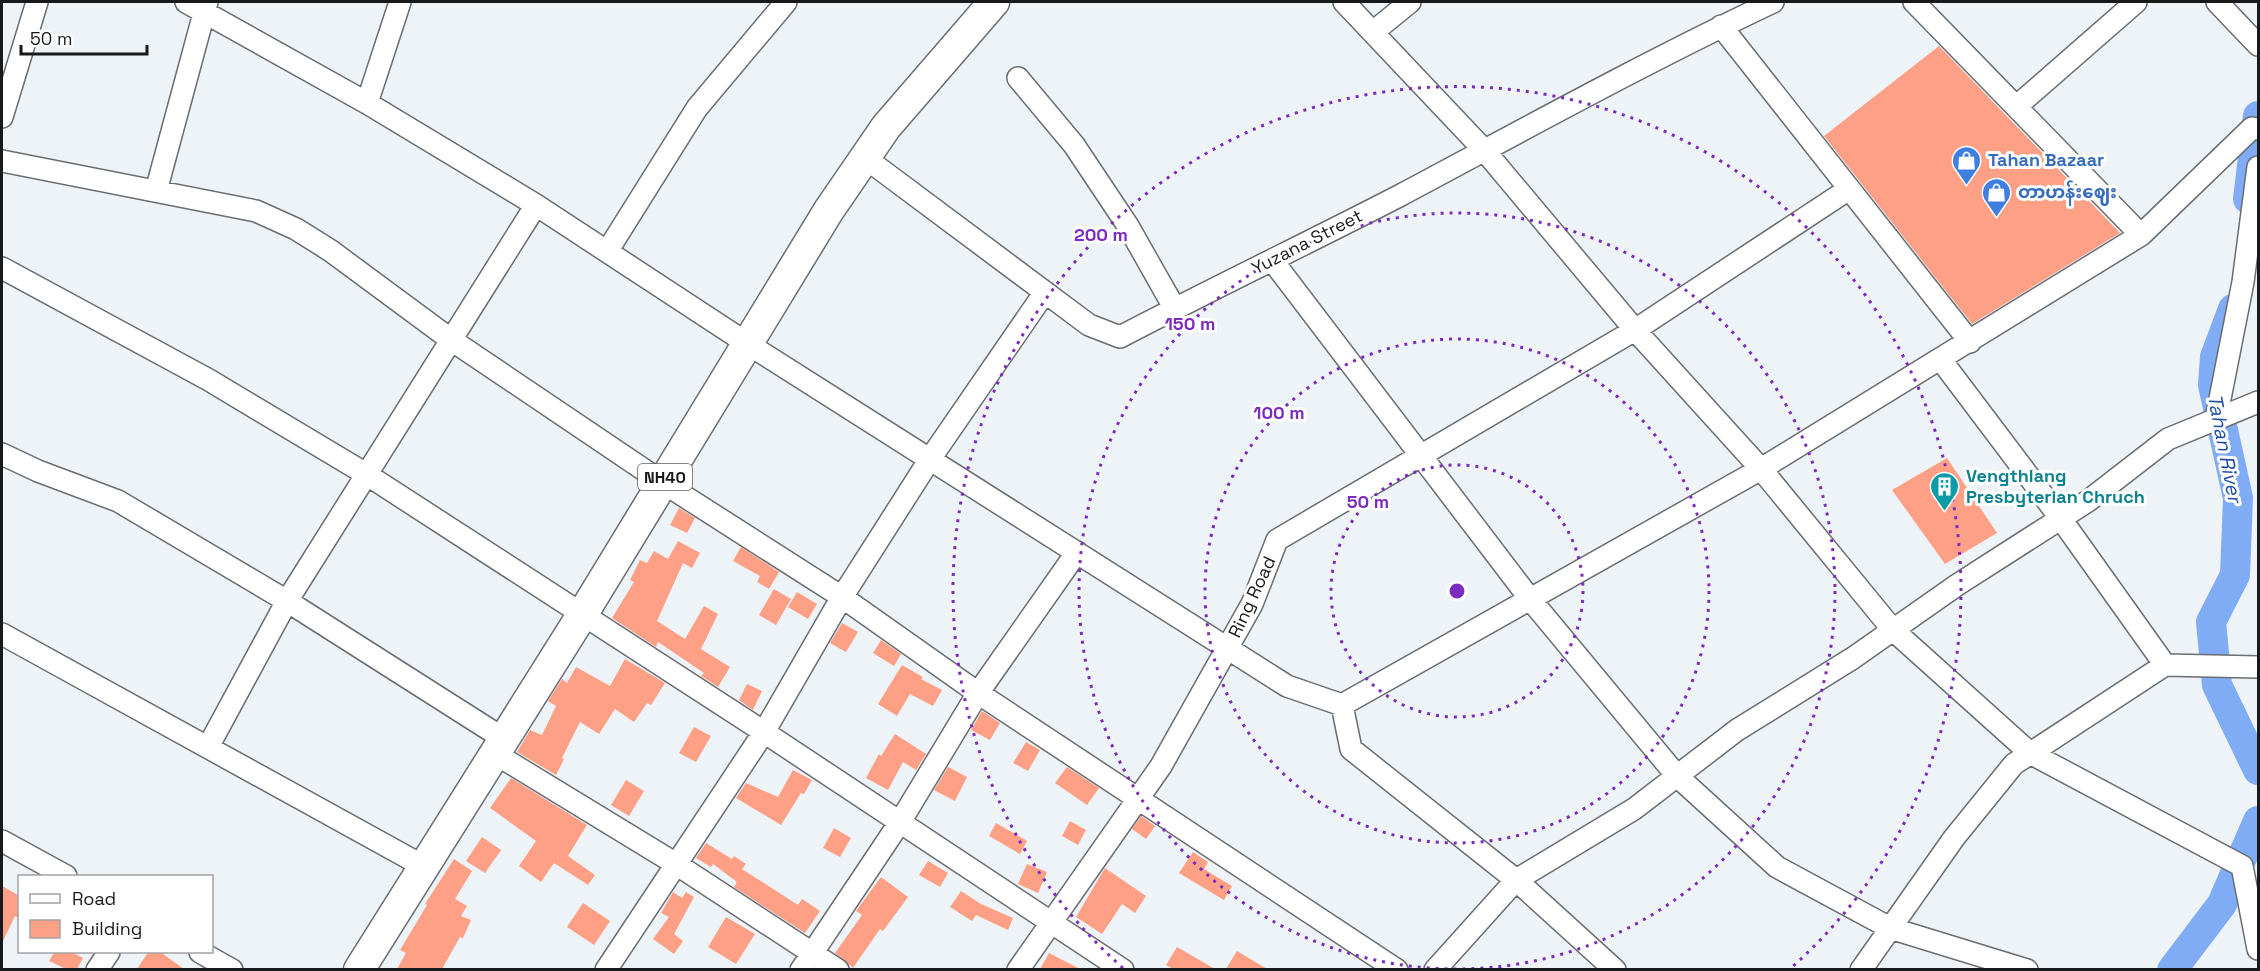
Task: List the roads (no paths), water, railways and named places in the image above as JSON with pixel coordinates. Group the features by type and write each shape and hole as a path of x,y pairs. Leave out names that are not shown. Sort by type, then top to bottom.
{"highway":[{"name":"NH40","path":"359,969 582,615 829,210 886,127 994,2"}],"street":[{"path":"2,117 37,2"},
{"path":"186,2 206,7 536,205 608,250 748,344 1287,686 1342,705 1761,470 2141,235 2252,128 2259,129"},
{"path":"367,103 400,2"},
{"path":"608,250 697,108 786,2"},
{"path":"1344,2 1484,150 1635,330 1761,470 1893,630 2030,753 2242,867 2259,949"},
{"path":"1372,32 1410,2"},
{"name":"Yuzana Street","path":"864,157 1089,325 1120,337 1721,26 1773,2"},
{"path":"1914,2 2141,235"},
{"path":"2017,106 2136,2"},
{"path":"2217,2 2259,45"},
{"path":"156,191 206,7"},
{"path":"1721,26 1970,342"},
{"path":"1018,78 1074,145 1128,226 1175,309"},
{"path":"2,161 256,211 296,229 331,251 450,339 662,482 842,597 978,693 1139,798 1372,963 1397,969"},
{"path":"2216,419 2243,282 2259,167"},
{"name":"Ring Road","path":"1018,969 1161,766 1252,604 1277,540 1635,330 1849,189"},
{"path":"208,747 287,601 536,205"},
{"path":"1272,260 1530,599 1677,776 1777,867 1890,928 2027,969"},
{"path":"2,268 209,380 366,474 764,732 1123,969"},
{"path":"606,969 764,732 842,597 930,459 1045,292"},
{"path":"1941,360 2061,519 2165,665"},
{"path":"1435,969 1516,880 1634,809 1737,730 1853,658 1957,585 2088,501 2168,440 2259,402"},
{"path":"2,454 38,471 118,501 287,601 676,864 807,961 838,969"},
{"path":"807,961 900,822 978,693 1077,552"},
{"path":"2,634 423,866"},
{"path":"1861,969 1962,828 2014,764 2165,665 2259,667"},
{"path":"1342,705 1351,749 1516,880 1615,969"},
{"path":"2,841 64,875"},
{"path":"97,969 108,953"},
{"path":"204,953 232,969"}],"waterway":[{"name":"Tahan River","path":"2248,199 2258,116"},
{"name":"Tahan River","path":"2233,309 2215,357 2213,385 2238,498 2235,575 2211,622 2217,685 2258,770"},
{"name":"Tahan River","path":"2172,970 2222,904 2258,821"}],"place":[{"name":"Tahan Bazaar","path":"1967,186"},
{"name":"တာဟန်းဈေး","path":"1997,218"},
{"name":"Vengthlang Presbyterian Chruch","path":"1945,512"}]}
